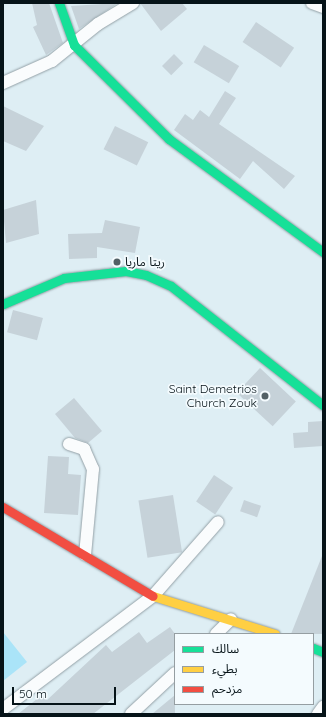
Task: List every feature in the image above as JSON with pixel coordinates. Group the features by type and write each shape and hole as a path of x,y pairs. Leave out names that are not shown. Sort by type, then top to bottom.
{"street":[{"path":"60,3 74,45 169,138 323,252"},
{"path":"3,83 52,61 74,45 98,24 134,3"},
{"path":"312,3 323,7"},
{"path":"3,304 36,287 64,278 126,271 146,275 171,286 323,404"},
{"path":"69,444 84,449 93,469 85,555"},
{"path":"3,507 153,596 272,633"},
{"path":"3,709 153,596 218,522"},
{"path":"217,633 231,619"},
{"path":"131,714 174,674"},
{"path":"318,714 323,707"}],"shaded area":[{"path":"3,632 27,662 3,681"}],"building":[{"path":"32,3 49,3 63,43 46,55 33,27 37,25"},
{"path":"118,3 79,29 71,6"},
{"path":"140,3 182,3 187,9 161,31"},
{"path":"256,22 294,48 281,68 243,42"},
{"path":"204,45 239,66 229,83 194,62"},
{"path":"174,54 183,63 171,75 162,66"},
{"path":"225,91 236,98 219,124 295,176 284,189 253,161 240,179 174,130 185,114 193,120 200,110 209,117"},
{"path":"3,106 44,126 26,151 3,141"},
{"path":"115,126 148,142 137,166 104,149"},
{"path":"36,200 39,234 6,243 3,210"},
{"path":"105,220 140,227 135,253 97,247 97,258 69,259 68,234 102,233"},
{"path":"13,310 43,318 37,340 7,332"},
{"name":"Saint Demetrios Church Zouk","path":"260,368 296,401 273,426 237,393"},
{"path":"74,398 102,431 88,443 75,438 55,414"},
{"path":"323,421 323,446 294,448 293,433 308,432 308,422"},
{"path":"48,456 69,457 68,474 81,475 78,515 44,513"},
{"path":"214,475 233,488 215,514 196,502"},
{"path":"173,495 182,552 148,558 138,500"},
{"path":"244,500 261,506 257,517 240,511"},
{"path":"322,556 323,634 291,633"},
{"path":"170,627 174,633 174,651 93,714 18,714 42,695 47,700 106,645 112,652 139,632 147,643"},
{"path":"174,696 175,714 152,714"}],"traffic: fast":[{"path":"59,3 74,45 169,139 323,252"},
{"path":"3,304 64,278 126,271 146,275 171,286 323,405"},
{"path":"314,648 323,652"}],"traffic: slow":[{"path":"153,596 272,633"}],"traffic: jam":[{"path":"3,507 153,596"}],"place":[{"name":"ريتا ماريا","path":"117,262"},
{"name":"Saint Demetrios Church Zouk","path":"265,396"}]}
